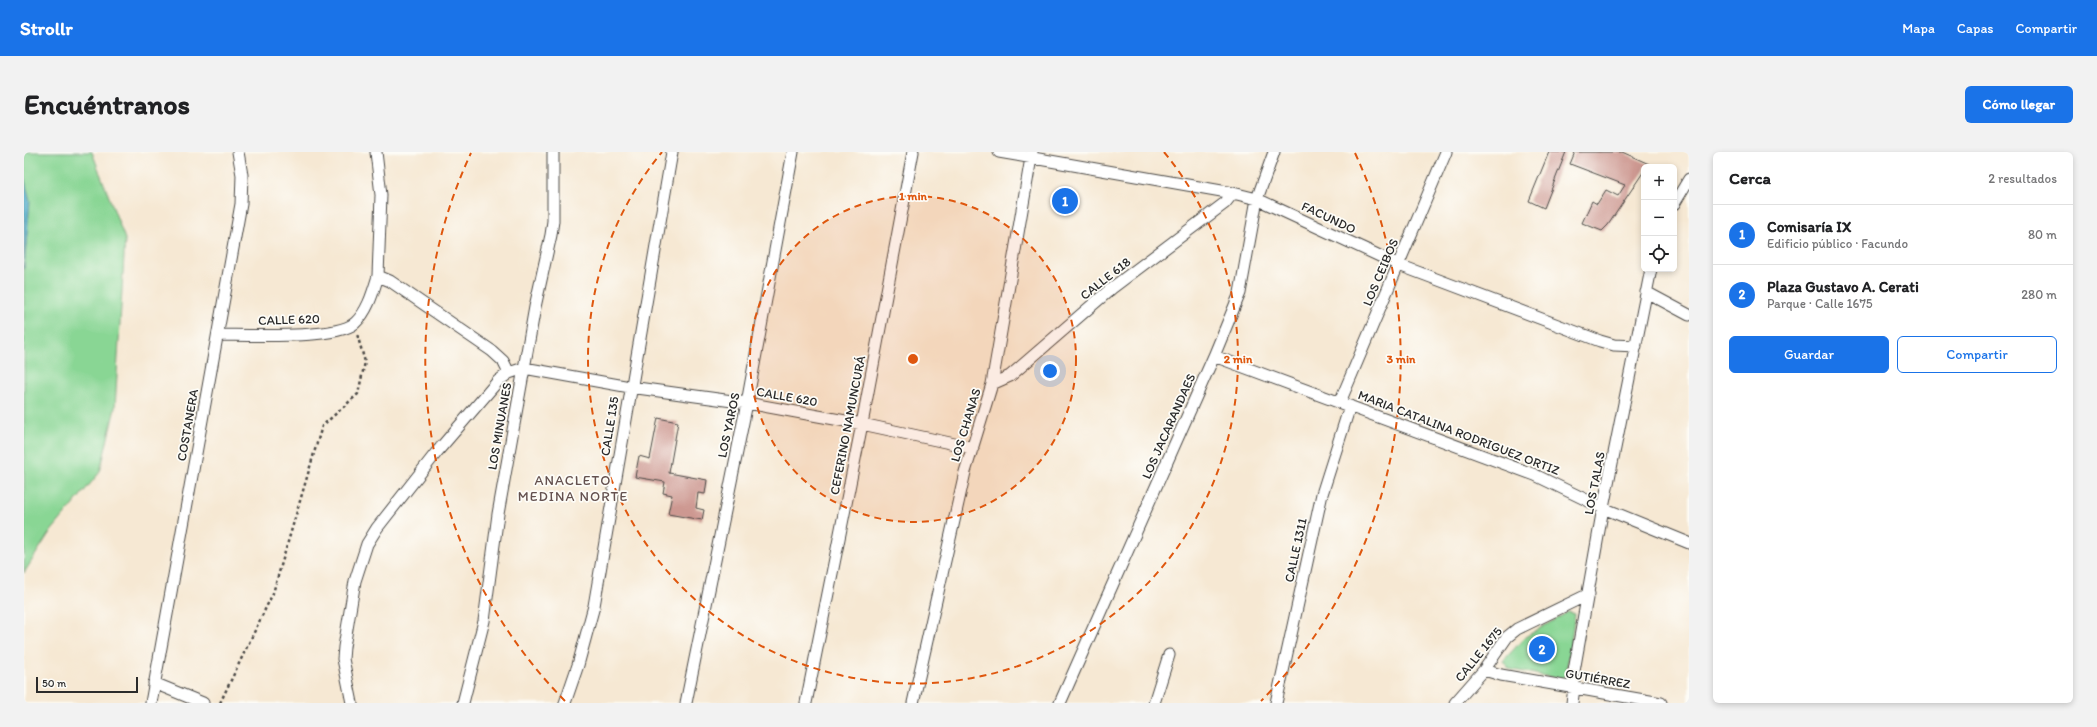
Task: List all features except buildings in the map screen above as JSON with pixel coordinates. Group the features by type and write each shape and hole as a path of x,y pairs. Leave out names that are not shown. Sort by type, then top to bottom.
{"street":[{"name":"COSTANERA","path":"150,703 218,335 243,190 238,152"},
{"path":"354,324 366,309 378,276 381,195 376,152"},
{"name":"LOS MINUANES","path":"463,703 484,621 498,514 524,368 553,221 553,152"},
{"name":"CALLE 135","path":"565,703 578,665 594,606 630,387 672,152"},
{"name":"LOS YAROS","path":"686,703 747,404 793,152"},
{"name":"CEFERINO NAMUNCURÁ","path":"806,703 862,424 913,152"},
{"name":"FACUNDO","path":"999,152 1032,154 1257,199 1399,265 1600,341 1614,345 1636,346"},
{"name":"LOS JACARANDAES","path":"1060,703 1214,356 1240,293 1257,199 1274,152"},
{"name":"LOS CEIBOS","path":"1345,404 1399,265 1446,152"},
{"name":"LOS CHANAS","path":"912,703 965,472 992,384 1032,154"},
{"path":"1676,200 1689,179"},
{"name":"CALLE 618","path":"992,384 1010,376 1112,288 1225,204 1233,193"},
{"name":"LOS TALAS","path":"1572,703 1574,671 1589,594 1603,508 1650,272"},
{"path":"378,276 390,282 492,351 503,361 509,373"},
{"path":"1646,292 1689,315"},
{"name":"CALLE 620","path":"218,335 307,334 331,331 354,324"},
{"name":"MARIA CATALINA RODRIGUEZ ORTIZ","path":"1214,356 1535,474 1603,508 1689,543"},
{"name":"CALLE 620","path":"524,368 630,387 747,404 862,424 973,448"},
{"path":"352,703 343,659 344,648 355,581 367,544 377,528 436,453 498,381 509,373 524,368"},
{"name":"CALLE 1311","path":"1276,703 1322,494 1345,404"},
{"name":"CALLE 1675","path":"1455,703 1484,670 1507,637 1517,629 1589,594"},
{"path":"1154,703 1169,655"},
{"name":"GUTIÉRREZ","path":"1484,670 1501,675 1661,703"},
{"path":"154,683 202,703"}],"path":[{"path":"220,703 273,593 322,426 358,394 365,362 354,324"}],"green space":[{"path":"24,152 92,152 125,239 115,408 100,472 48,535 24,573"},
{"path":"1568,612 1575,614 1566,674 1561,679 1509,669 1503,661 1525,637"}],"water":[{"path":"24,176 30,202 24,269"}],"place":[{"name":"Comisaría IX","path":"1065,201"},
{"name":"Plaza Gustavo A. Cerati","path":"1542,649"}],"district":[{"name":"ANACLETO MEDINA NORTE","path":"573,488"}]}
